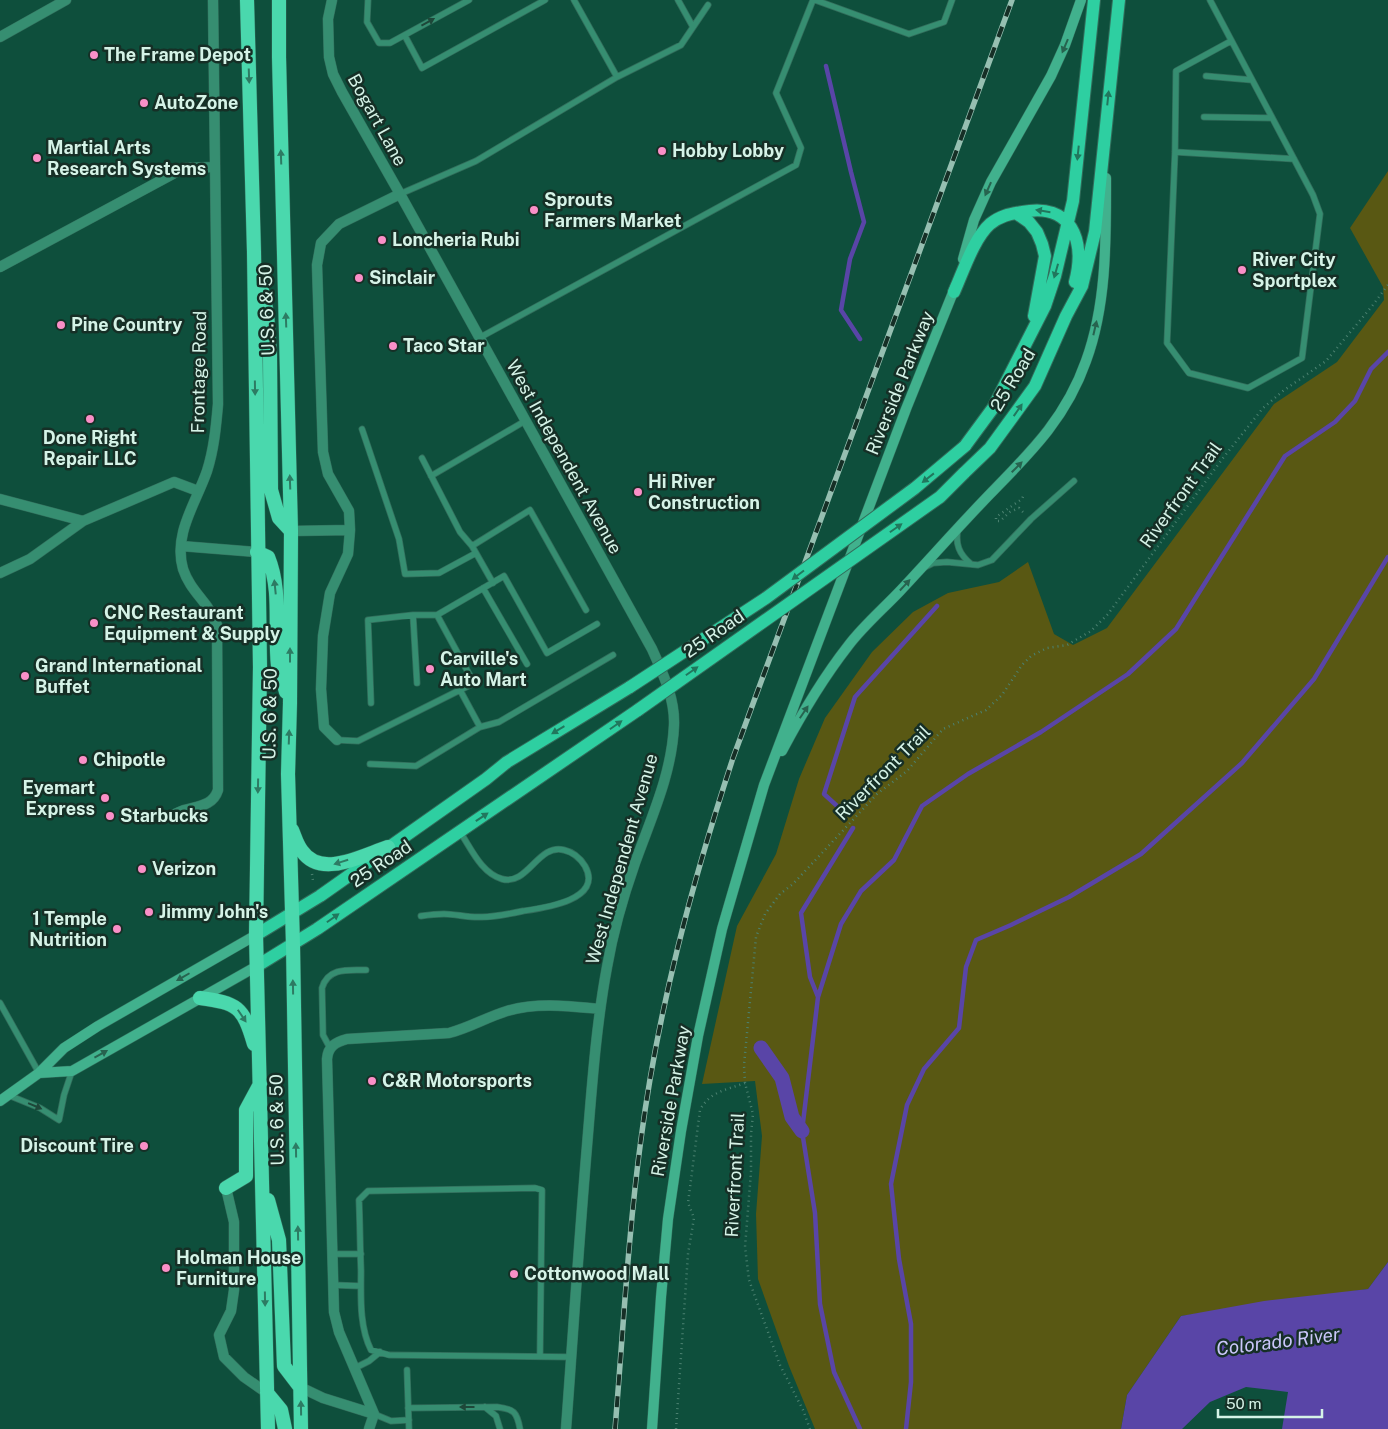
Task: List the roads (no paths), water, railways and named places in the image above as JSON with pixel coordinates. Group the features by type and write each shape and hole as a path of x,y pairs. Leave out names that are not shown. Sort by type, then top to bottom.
{"highway":[{"name":"U.S. 6 & 50","path":"247,0 254,252 260,667 256,935 268,1429"},
{"name":"U.S. 6 & 50","path":"279,0 291,531 288,774 293,945 301,1429"},
{"path":"254,252 267,313 270,347 271,490 279,518 291,531"},
{"path":"257,552 268,557 273,570 277,606 278,667 290,703"},
{"path":"288,774 292,830 302,852 309,858 327,866 388,847"},
{"path":"200,998 224,1001 232,1004 240,1012 249,1027 260,1064"},
{"path":"226,1188 246,1176 246,1110 260,1084"},
{"path":"262,1180 279,1240 284,1366 300,1387"},
{"path":"267,1393 282,1410 285,1429"}],"main road":[{"name":"Riverside Parkway","path":"652,1429 660,1296 668,1219 681,1131 698,1036 722,928 764,785 906,409 954,292 978,212 1000,165 1051,76 1065,45 1081,0"},
{"name":"25 Road","path":"4,1098 40,1074 64,1048 98,1026 320,896 486,779 507,762 630,687 766,598 916,488 966,446 993,408 1044,306 1055,276 1072,201 1094,0"},
{"name":"25 Road","path":"40,1074 72,1071 293,945 638,710 940,497 964,474 990,448 1035,386 1066,316 1082,286 1095,232 1119,0"},
{"name":"Riverside Parkway","path":"764,785 800,719 848,645 1034,450 1064,409 1086,361 1095,332 1102,286 1106,215 1105,127"},
{"path":"954,292 981,235 997,218 1032,210 1046,211 1059,215 1067,223 1076,238 1079,266 1066,316"},
{"path":"1016,213 1037,232 1045,256 1040,274 1037,305 1026,344"}],"street":[{"path":"0,37 66,0"},
{"name":"Frontage Road","path":"168,817 211,802 218,790 217,625 207,606 193,590 183,569 181,546 187,515 206,472 215,439 218,404 213,0"},
{"name":"Bogart Lane","path":"332,0 328,36 333,74 400,194"},
{"path":"0,266 184,168 214,167"},
{"path":"337,740 324,727 322,689 323,636 330,593 348,554 350,530 349,511 328,474 323,452 317,266 320,243 339,224 400,194"},
{"name":"West Independent Avenue","path":"400,194 652,649 665,678 673,712 672,745 668,768 635,864 616,927 600,1009 578,1251 566,1429"},
{"path":"0,573 30,559 83,521 174,482 198,491"},
{"path":"0,499 83,521"},
{"path":"291,531 350,530"},
{"path":"181,546 257,552"},
{"path":"369,1429 374,1414 339,1332 334,1312 326,1059 330,1048 341,1040 348,1039 449,1033 506,1011 519,1008 568,1006 600,1009"},
{"path":"226,1188 234,1222 234,1290 231,1311 219,1335 224,1357 244,1377 267,1393"},
{"path":"300,1387 323,1398 374,1414"}],"lane":[{"path":"368,0 367,22 379,43 390,43 405,36 469,0"},
{"path":"405,36 422,68 545,0"},
{"path":"574,0 617,77"},
{"path":"678,0 693,27"},
{"path":"479,338 796,165 802,148 776,93 814,0 909,34 944,22 952,0"},
{"path":"1210,0 1313,195 1320,214 1302,358 1248,388 1189,373 1167,343 1175,152 1176,71 1231,41"},
{"path":"400,194 476,161 617,77 681,44 708,5"},
{"path":"1206,76 1252,80"},
{"path":"1204,117 1272,118"},
{"path":"1175,152 1294,159"},
{"path":"431,476 525,421"},
{"path":"362,429 399,539 404,574 439,573 476,553"},
{"path":"422,458 460,532 472,546 493,582"},
{"path":"921,568 934,563 946,562 985,564 998,555 1031,519 1074,481"},
{"path":"472,546 530,510 586,610"},
{"path":"959,528 956,539 958,547 962,557 971,564"},
{"path":"371,703 368,620 413,615 437,615 504,576 547,653 597,624"},
{"path":"483,588 527,664"},
{"path":"413,615 416,683"},
{"path":"337,740 358,741 474,683 437,615"},
{"path":"370,764 416,766 480,727 499,722 612,654"},
{"path":"460,690 480,727"},
{"path":"421,916 444,914 482,917 544,908 569,900 583,890 587,884 587,870 582,862 570,852 562,849 553,849 546,853 515,878 509,880 494,876 480,863 460,832"},
{"path":"330,1048 323,1035 322,988 324,981 328,976 340,971 366,970"},
{"path":"0,1003 40,1074"},
{"path":"4,1098 40,1108 59,1120 64,1095 72,1071"},
{"path":"540,1355 542,1190 535,1188 368,1191 359,1200 364,1330 371,1350 389,1355 540,1355 571,1357"},
{"path":"331,1254 360,1254"},
{"path":"332,1285 361,1286"},
{"path":"355,1368 369,1361 380,1352"},
{"path":"406,1370 409,1429"},
{"path":"484,1407 496,1416 500,1429"},
{"path":"408,1408 509,1408 518,1419 520,1429"},
{"path":"374,1414 391,1421 409,1420"}],"water":[{"name":"Colorado River","path":"1388,1262 1388,1429 1282,1429 1288,1392 1246,1387 1210,1402 1182,1429 1121,1429 1127,1395 1181,1316 1264,1301 1368,1289"}],"waterway":[{"path":"826,66 864,222 850,259 841,310 860,339"},
{"path":"818,997 841,924 861,891 894,860 922,806 968,774 1041,732 1128,674 1176,629 1285,456 1335,422 1355,401 1371,369 1388,352"},
{"path":"906,1429 911,1382 911,1324 899,1259 891,1184 907,1105 924,1069 959,1028 966,967 976,940 1069,897 1141,854 1242,763 1314,679 1388,557"},
{"path":"836,805 824,794 855,697 937,606"},
{"path":"853,828 801,913 810,977 818,997 802,1131 815,1213 820,1304 834,1372 860,1429"},
{"path":"761,1048 782,1078 792,1117 802,1131"}],"railway":[{"path":"615,1429 629,1248 641,1139 657,1042 690,899 733,758 1012,0"}],"place":[{"name":"The Frame Depot","path":"94,55"},
{"name":"AutoZone","path":"144,103"},
{"name":"Hobby Lobby","path":"662,151"},
{"name":"Martial Arts Research Systems","path":"37,158"},
{"name":"Sprouts Farmers Market","path":"534,210"},
{"name":"Loncheria Rubi","path":"382,240"},
{"name":"River City Sportplex","path":"1242,270"},
{"name":"Sinclair","path":"359,278"},
{"name":"Pine Country","path":"61,325"},
{"name":"Taco Star","path":"393,346"},
{"name":"Done Right Repair LLC","path":"90,419"},
{"name":"Hi River Construction","path":"638,492"},
{"name":"CNC Restaurant Equipment & Supply","path":"94,623"},
{"name":"Carville's Auto Mart","path":"430,669"},
{"name":"Grand International Buffet","path":"25,676"},
{"name":"Chipotle","path":"83,760"},
{"name":"Eyemart Express","path":"105,798"},
{"name":"Starbucks","path":"110,816"},
{"name":"Verizon","path":"142,869"},
{"name":"Jimmy John's","path":"149,912"},
{"name":"1 Temple Nutrition","path":"117,929"},
{"name":"C&R Motorsports","path":"372,1081"},
{"name":"Discount Tire","path":"144,1146"},
{"name":"Holman House Furniture","path":"166,1268"},
{"name":"Cottonwood Mall","path":"514,1274"}]}
